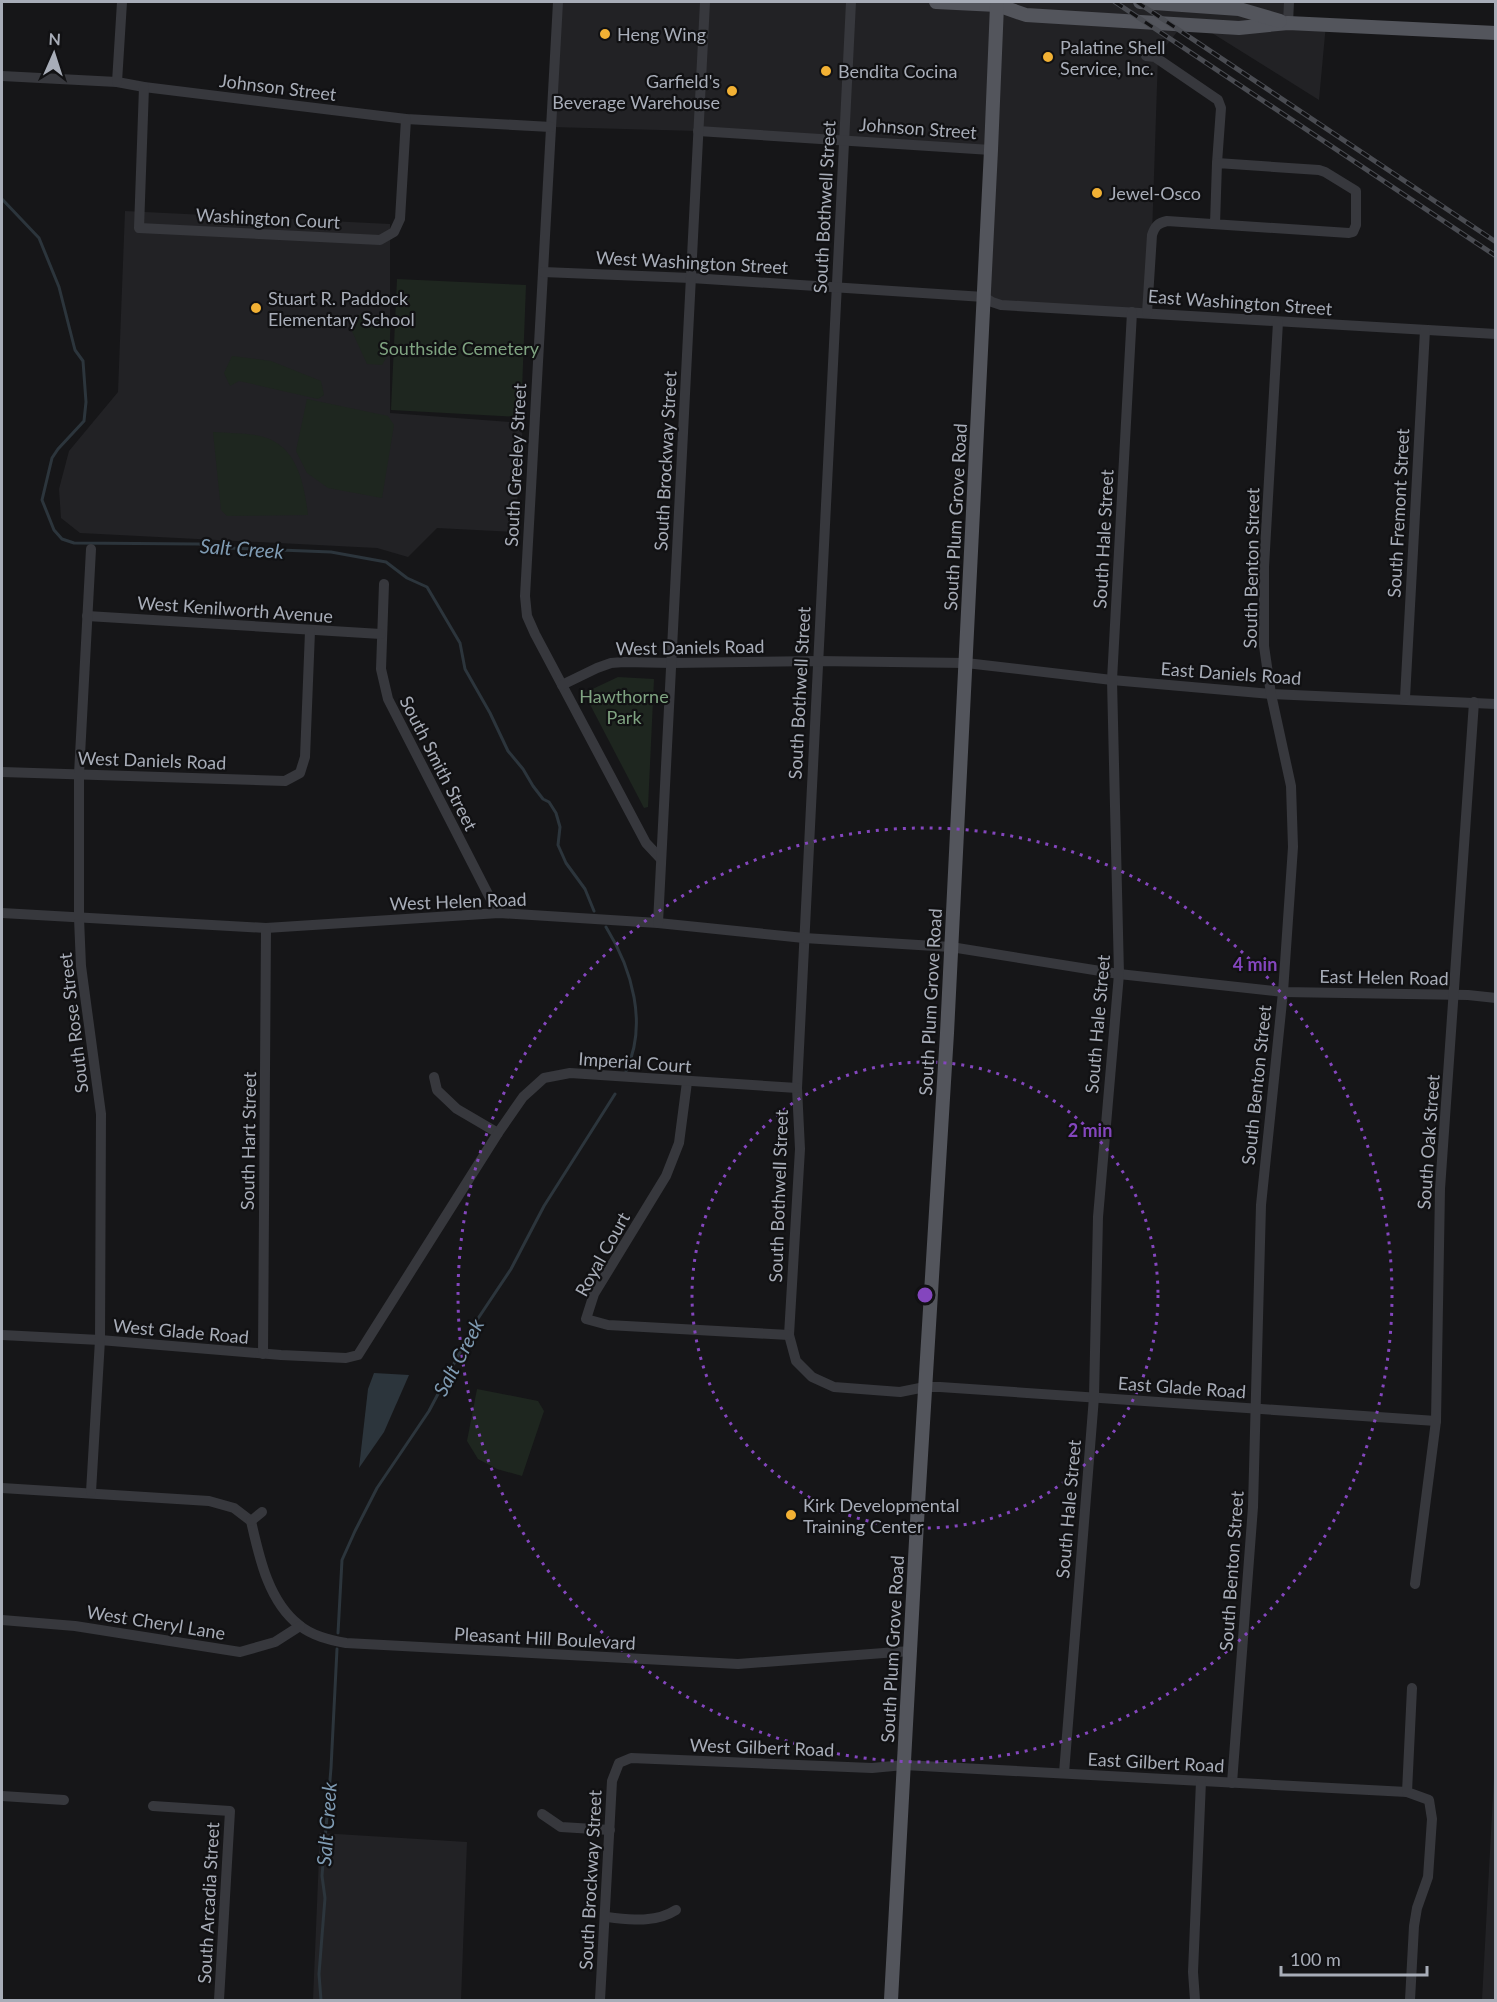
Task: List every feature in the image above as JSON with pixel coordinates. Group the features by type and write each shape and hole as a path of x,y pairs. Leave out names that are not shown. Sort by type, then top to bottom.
{"main road":[{"path":"936,2 1000,2 1026,15 1239,28 1287,23 1496,33"},
{"name":"South Plum Grove Road","path":"891,2001 951,947 1000,2"},
{"path":"1140,2 1239,9 1287,23"}],"street":[{"path":"117,82 122,2"},
{"name":"South Greeley Street","path":"558,2 525,596 527,616 646,843 661,859"},
{"name":"South Brockway Street","path":"658,923 705,2"},
{"name":"South Bothwell Street","path":"852,2 817,661 797,1088 800,1149 789,1335 796,1360 812,1377 834,1387 889,1392 925,1387"},
{"path":"1287,23 1289,2"},
{"path":"1146,56 1155,57 1218,100 1221,108 1215,224"},
{"name":"Johnson Street","path":"2,76 117,82 406,119 551,127"},
{"name":"Washington Court","path":"144,87 139,228 380,240 394,232 400,219 406,119"},
{"name":"Johnson Street","path":"698,131 991,150"},
{"path":"1147,313 1152,235 1160,222 1353,232 1356,225 1356,191 1325,172 1217,163"},
{"name":"West Washington Street","path":"543,272 691,278 984,297"},
{"name":"East Washington Street","path":"984,297 1001,305 1496,334"},
{"name":"South Hale Street","path":"1064,1773 1094,1397 1098,1217 1119,974 1112,680 1132,312"},
{"name":"South Benton Street","path":"1232,1783 1252,1519 1257,1409 1261,1204 1283,992 1293,847 1291,786 1271,694 1264,646 1263,597 1278,322"},
{"name":"South Fremont Street","path":"1405,698 1425,330"},
{"name":"South Rose Street","path":"91,1492 99,1340 101,1113 81,966 79,774 92,549"},
{"name":"South Smith Street","path":"384,584 381,669 388,699 499,913"},
{"name":"West Kenilworth Avenue","path":"87,616 381,634"},
{"name":"West Daniels Road","path":"2,772 285,781 300,773 305,757 309,630"},
{"name":"West Daniels Road","path":"562,685 611,663 624,662 966,663"},
{"name":"East Daniels Road","path":"966,663 1112,680 1271,694 1405,698 1496,704"},
{"name":"South Oak Street","path":"1415,1584 1436,1421 1440,1189 1455,995 1473,702"},
{"name":"West Helen Road","path":"2,913 266,928 499,913 658,923 804,938 951,947"},
{"name":"South Hart Street","path":"262,1354 266,928"},
{"name":"East Helen Road","path":"951,947 1119,974 1283,992 1455,995 1496,998"},
{"name":"Imperial Court","path":"358,1355 498,1133 523,1097 544,1078 570,1074 797,1088"},
{"path":"434,1077 437,1090 458,1109 498,1133"},
{"name":"Royal Court","path":"687,1082 679,1143 666,1176 594,1294 586,1319 608,1325 789,1335"},
{"name":"West Glade Road","path":"2,1335 99,1340 262,1354 346,1358 358,1355"},
{"name":"East Glade Road","path":"925,1387 1436,1421"},
{"path":"2,1488 209,1501 234,1508 251,1521 262,1512"},
{"name":"Pleasant Hill Boulevard","path":"251,1521 256,1546 274,1595 300,1626 325,1639 346,1643 681,1662 762,1664 910,1652"},
{"name":"West Cheryl Lane","path":"2,1620 75,1626 240,1652 274,1642 300,1626"},
{"path":"1410,2001 1414,1926 1417,1908 1428,1877 1432,1819 1429,1800 1407,1792 1412,1688"},
{"name":"West Gilbert Road","path":"619,1763 631,1758 872,1768 904,1765"},
{"name":"South Brockway Street","path":"600,2001 612,1781 619,1763"},
{"name":"East Gilbert Road","path":"904,1765 1407,1792"},
{"path":"1195,2001 1193,1972 1201,1781"},
{"path":"2,1796 64,1800"},
{"name":"South Arcadia Street","path":"153,1806 230,1811 219,2001"},
{"path":"542,1814 561,1827 610,1830"},
{"path":"605,1917 655,1920 676,1910"}],"shaded area":[{"path":"558,2 1289,2 1288,23 1326,24 1319,100 1188,18 1158,56 1147,313 1001,305 984,297 991,151 698,131 551,127"},
{"name":"Stuart R. Paddock Elementary School","path":"125,211 390,224 390,413 523,423 515,532 437,528 408,557 377,548 80,533 61,518 59,489 69,451 118,392"},
{"path":"374,1373 409,1375 384,1432 359,1468 368,1389"},
{"path":"1495,1758 1495,2000 1482,2000"},
{"path":"320,1833 467,1842 461,2000 313,2000"}],"green space":[{"name":"Southside Cemetery","path":"397,279 526,285 521,417 391,410"},
{"path":"360,314 391,317 389,353 382,365 367,364 350,327"},
{"path":"232,356 271,361 321,381 324,395 318,399 239,381 230,386 224,373"},
{"path":"307,399 388,416 394,425 382,498 328,488 307,473 296,451"},
{"path":"213,432 255,435 280,445 289,454 300,476 308,515 227,516 221,510"},
{"name":"Hawthorne Park","path":"618,677 654,679 648,807 644,808 584,693"},
{"path":"477,1389 538,1401 544,1411 522,1476 497,1469 478,1459 467,1441"}],"waterway":[{"name":"Salt Creek","path":"2,199 39,238 59,287 75,350 83,361 86,402 84,421 52,458 42,500 54,530 62,539 74,543 199,544 228,548 331,552 386,562 407,578 427,587 460,643 465,669 508,751 556,813 560,827 558,845 566,863 585,889 594,911"},
{"name":"Salt Creek","path":"606,927 623,961 634,997 636,1035 633,1053 626,1071"},
{"name":"Salt Creek","path":"338,1633 342,1560 377,1488 429,1411 477,1320 511,1269 544,1206 615,1094"},
{"name":"Salt Creek","path":"321,2000 319,1974 325,1898 322,1876 331,1768 337,1649"}],"railway":[{"path":"1115,2 1496,256"},
{"path":"1137,2 1496,242"}],"place":[{"name":"Heng Wing","path":"605,34"},
{"name":"Palatine Shell Service, Inc.","path":"1048,57"},
{"name":"Bendita Cocina","path":"826,71"},
{"name":"Garfield's Beverage Warehouse","path":"732,91"},
{"name":"Jewel-Osco","path":"1097,193"},
{"name":"Stuart R. Paddock Elementary School","path":"256,308"},
{"name":"Kirk Developmental Training Center","path":"791,1515"}]}
